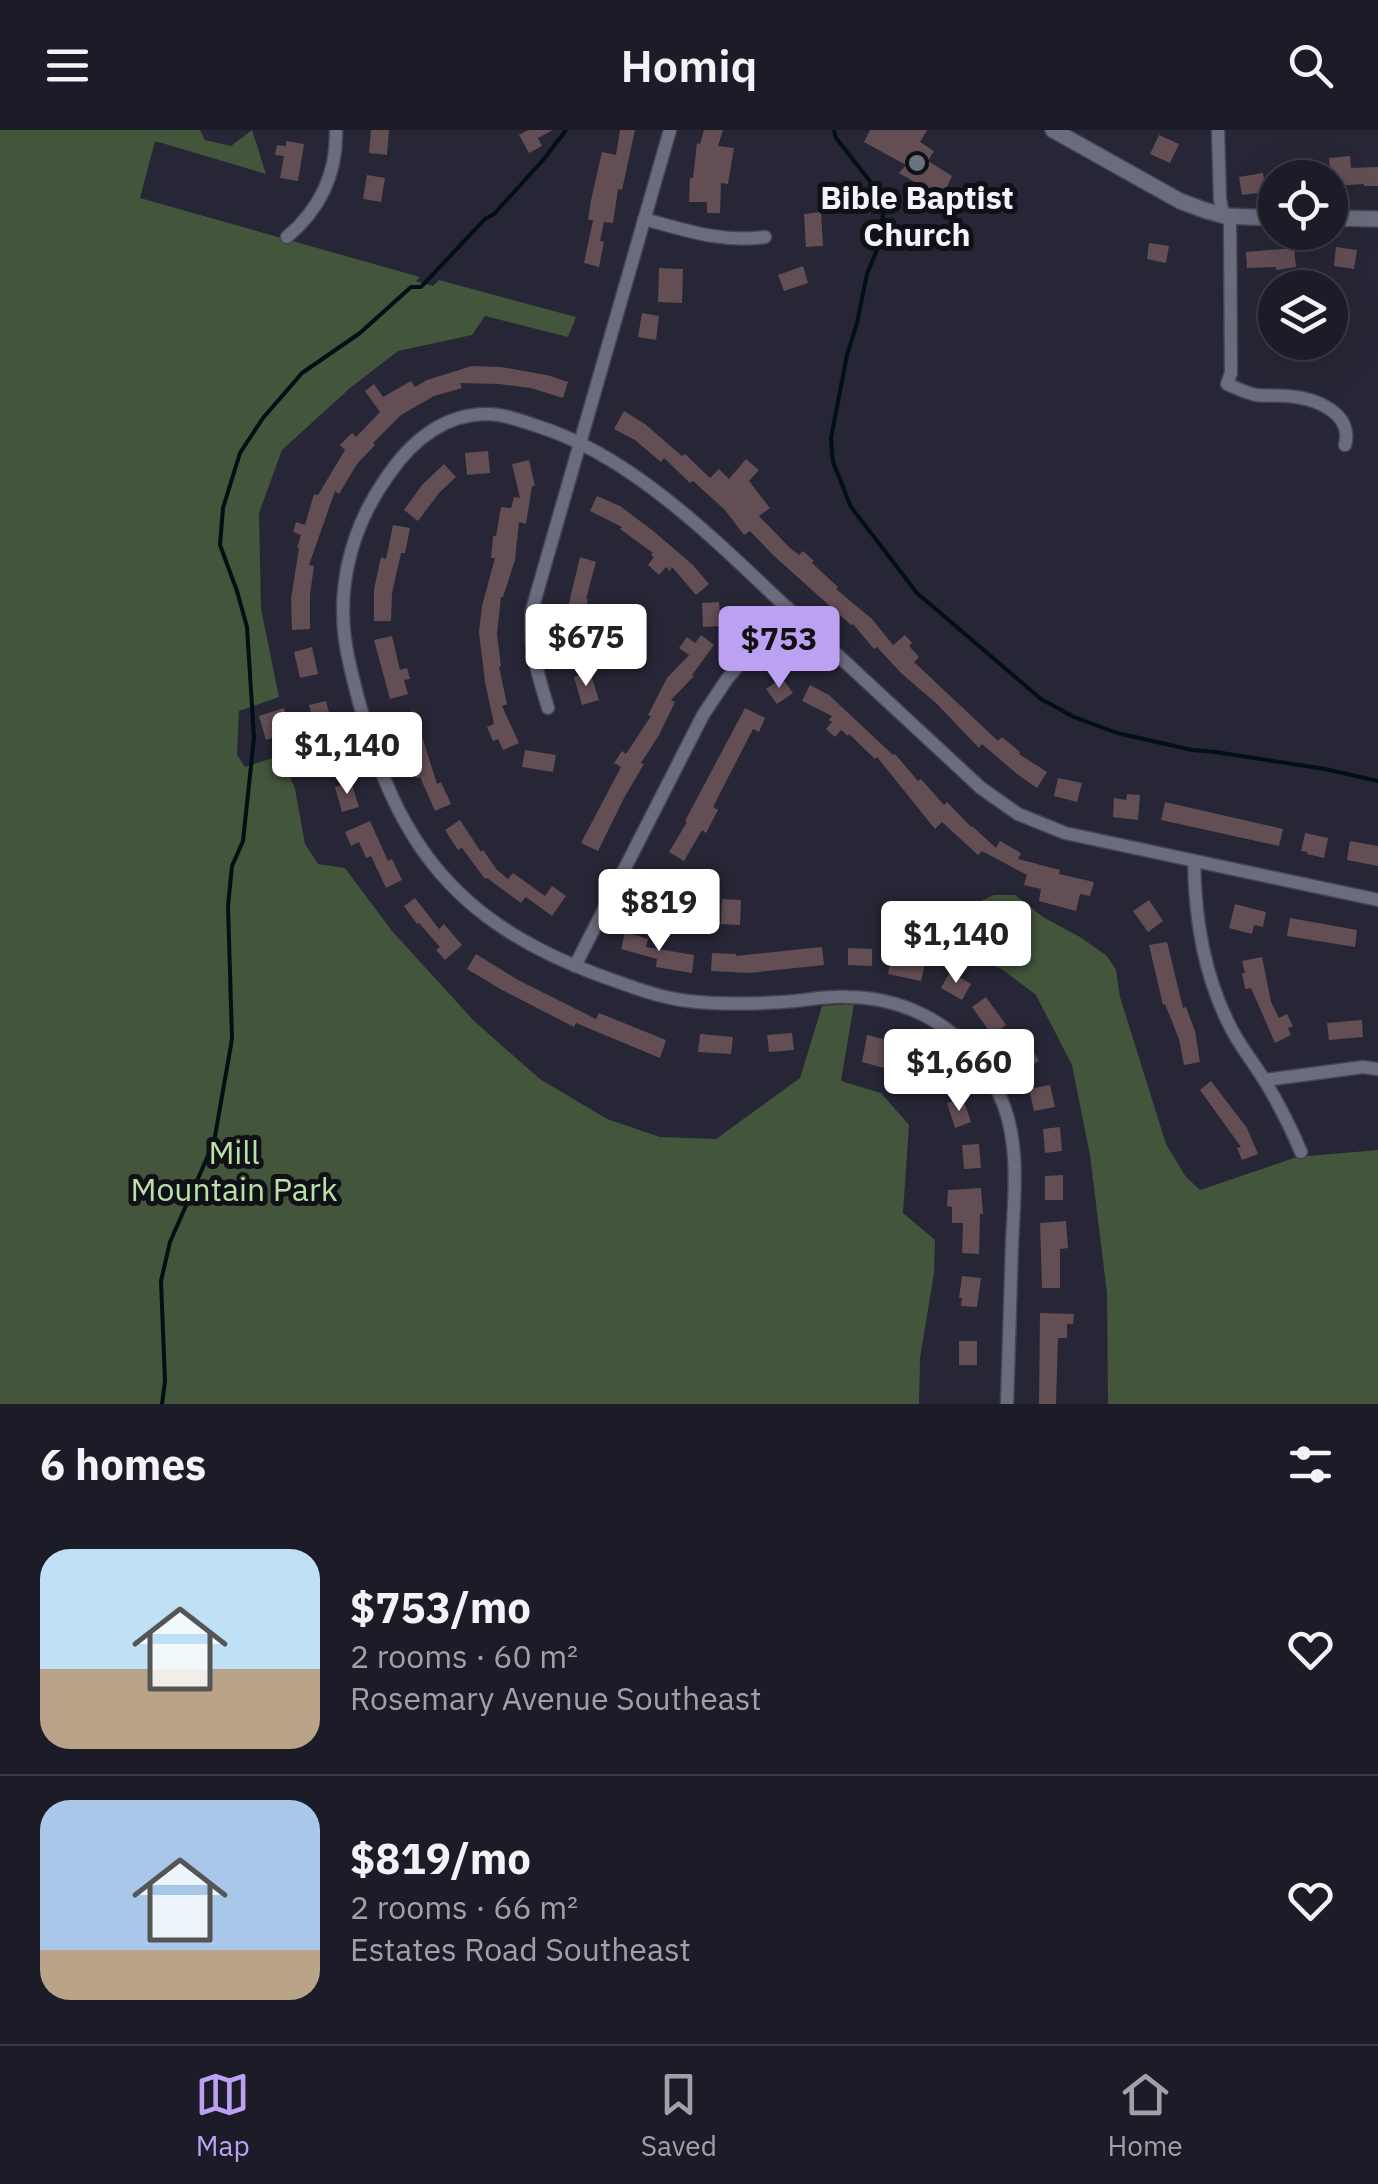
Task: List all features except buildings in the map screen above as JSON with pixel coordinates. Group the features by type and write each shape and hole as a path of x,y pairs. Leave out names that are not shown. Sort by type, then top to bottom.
{"street":[{"path":"288,237 312,212 328,182 334,163 336,130"},
{"path":"548,708 533,661 532,610 670,130"},
{"path":"1053,130 1180,200 1225,216 1258,217"},
{"path":"1218,130 1220,199 1230,223 1231,373 1227,384 1248,393 1291,396 1321,404 1344,420 1346,445"},
{"path":"1348,218 1378,219"},
{"path":"644,219 710,237 764,237"},
{"path":"1007,1404 1014,1151 1004,1105 992,1080 964,1042 925,1016 886,1001 840,996 749,1004 650,994 575,966 522,940 474,907 426,856 389,790 357,697 346,650 342,598 353,541 371,502 403,456 436,427 470,416 505,416 563,434 614,462 666,500 981,788 1018,814 1065,833 1378,900"},
{"path":"575,966 703,714 787,607"},
{"path":"1194,861 1195,900 1206,963 1229,1024 1280,1107 1300,1152"},
{"path":"1264,1080 1378,1069"}],"green space":[{"name":"Mill Mountain Park","path":"0,130 200,130 205,140 231,146 252,130 266,174 155,141 140,198 420,277 416,281 433,286 439,280 576,317 568,337 485,316 472,335 398,351 350,388 282,450 259,513 261,609 279,697 239,711 237,755 245,767 282,755 295,789 305,844 318,864 345,868 392,931 474,1021 540,1079 607,1119 660,1137 716,1139 800,1078 822,1006 854,1004 841,1081 881,1093 909,1125 903,1213 935,1240 934,1273 920,1358 919,1404 0,1404"},
{"path":"994,895 1015,895 1107,956 1116,970 1120,997 1166,1144 1186,1177 1200,1190 1297,1157 1378,1150 1378,1404 1108,1404 1107,1293 1090,1155 1072,1065 1036,995 1003,970 973,955 965,940 964,923 974,904"}],"waterway":[{"path":"162,1404 165,1381 161,1281 170,1242 214,1142 232,1039 228,906 232,866 243,841 254,738 247,627 220,545 223,508 240,453 263,418 302,373 360,333 411,287 421,287 494,214 566,130"},
{"path":"834,130 836,138 884,199 881,240 867,274 847,355 831,438 833,462 851,507 917,593 1041,699 1074,717 1117,733 1192,750 1325,769 1378,781"}],"place":[{"name":"Bible Baptist Church","path":"917,163"}]}
